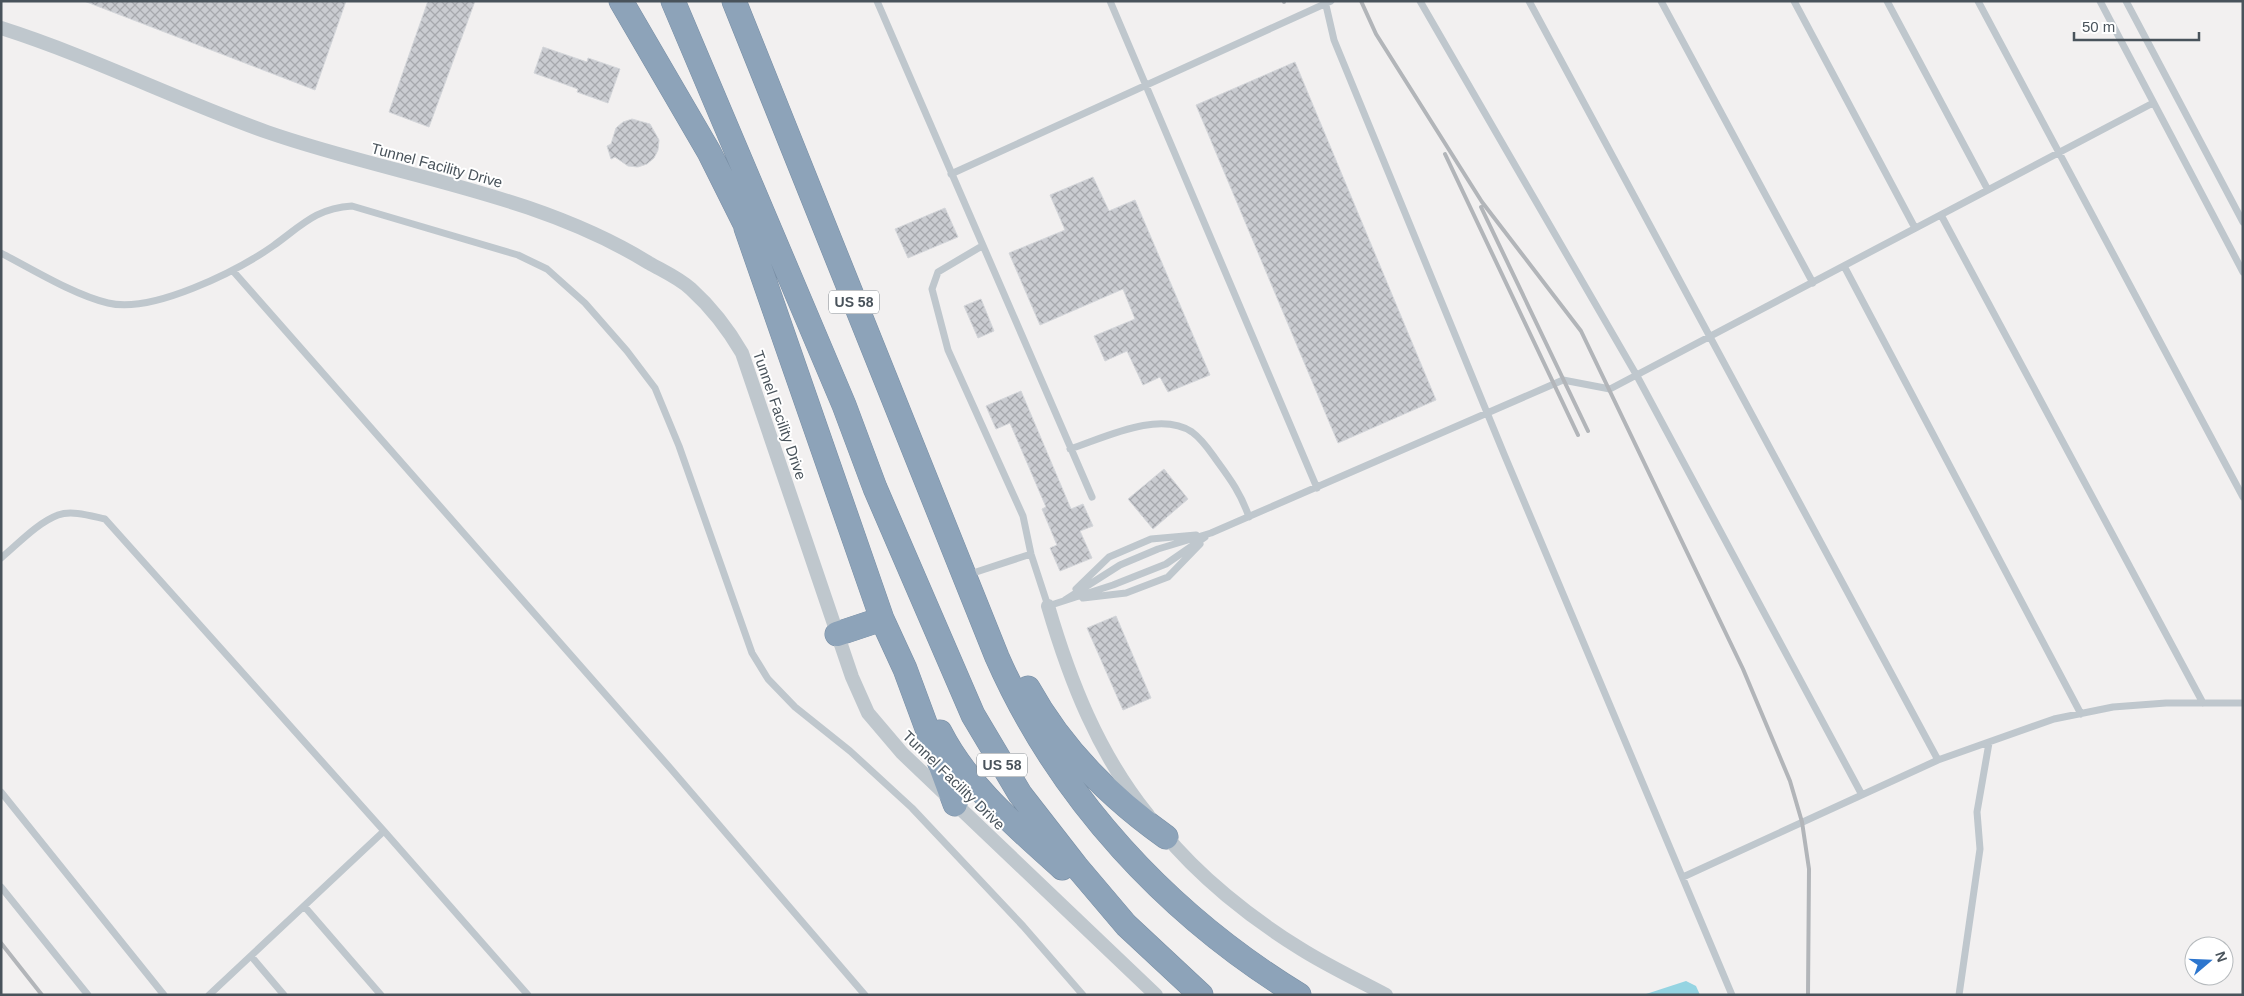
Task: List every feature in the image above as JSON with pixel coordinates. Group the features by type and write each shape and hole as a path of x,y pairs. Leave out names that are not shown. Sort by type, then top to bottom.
{"highway":[{"name":"US 58","path":"621,1 652,50 709,152 746,228 779,288 875,488 956,680 987,742 1038,819 1126,925 1201,995"},
{"path":"673,1 844,405 875,488"},
{"name":"US 58","path":"733,1 997,657 1021,707 1056,764 1092,814 1132,860 1181,908 1240,955 1299,995"},
{"path":"746,228 882,619 905,669 950,752 969,776 1021,830 1126,925"},
{"path":"965,576 986,598 1029,690 1062,739 1116,797 1137,816 1166,837"},
{"path":"837,634 882,619"},
{"path":"905,669 955,804"}],"street":[{"name":"Tunnel Facility Drive","path":"1,28 265,131 328,152 497,198 570,223 627,249 690,288 722,320 742,353 857,692 875,724 902,753 1156,995"},
{"path":"1048,606 1062,654 1092,728 1118,772 1182,856 1258,920 1302,950 1386,995"}],"lane":[{"path":"877,1 1092,497"},
{"path":"1110,1 1317,488"},
{"path":"1420,1 1636,376 1862,795"},
{"path":"1529,1 1938,760"},
{"path":"1661,1 1813,282"},
{"path":"1794,1 1915,228"},
{"path":"1887,1 1988,190"},
{"path":"1978,1 2243,497"},
{"path":"2100,1 2243,272"},
{"path":"2126,1 2243,222"},
{"path":"951,174 1327,2 1334,40 1488,415 1732,995"},
{"path":"1065,600 1120,565 1158,549 1211,533 1488,415 1563,380 1610,389 2153,103"},
{"path":"1,253 65,286 107,303 125,306 210,283 233,271 318,212 335,207 352,206 518,255 547,269 585,303 627,351 655,388 679,446 752,653 768,679 795,708 850,751 912,808 1023,926 1083,995"},
{"path":"1941,215 2204,703"},
{"path":"982,246 938,272 932,289 948,350 1023,516 1031,554 1048,606 1113,585 1166,564 1211,533"},
{"path":"1844,266 2081,714"},
{"path":"233,271 665,762 865,995"},
{"path":"1070,449 1142,426 1168,424 1190,431 1203,441 1241,493 1249,517"},
{"path":"1,558 38,527 59,514 83,514 105,519 528,995"},
{"path":"1065,600 1126,593 1168,577 1211,533"},
{"path":"1065,600 1108,557 1151,539 1211,533"},
{"path":"965,576 1031,554"},
{"path":"1683,877 1938,760 2054,719 2122,706 2243,703"},
{"path":"1959,995 1980,849 1977,812 1989,743"},
{"path":"1,792 164,995"},
{"path":"209,995 384,831"},
{"path":"1,887 88,995"},
{"path":"304,906 381,995"},
{"path":"251,956 284,995"}],"water":[{"path":"1686,981 1696,986 1700,995 1643,995"}],"building":[{"path":"84,1 346,1 315,90"},
{"path":"428,1 475,1 429,127 389,112"},
{"path":"543,47 587,62 588,58 620,69 608,103 577,92 578,89 534,73"},
{"path":"1295,62 1436,400 1338,443 1196,105"},
{"path":"632,119 650,124 659,140 658,150 654,158 647,164 638,167 628,166 615,157 611,159 607,146 611,144 616,128 623,122"},
{"path":"1093,177 1109,211 1135,200 1210,375 1168,392 1160,377 1143,385 1127,351 1105,361 1094,336 1135,319 1123,289 1040,325 1009,253 1065,230 1050,195"},
{"path":"945,208 958,237 908,258 895,229"},
{"path":"981,299 994,331 978,338 964,306"},
{"path":"1021,391 1071,509 1083,504 1093,526 1080,531 1092,558 1060,571 1050,548 1057,545 1042,509 1046,507 1010,423 996,429 986,406"},
{"path":"1164,469 1188,499 1153,529 1128,499"},
{"path":"1116,616 1151,698 1123,710 1087,628"}],"railway":[{"path":"1361,1 1376,34 1482,202 1581,331 1743,669 1790,781 1802,822 1809,869 1808,995"},
{"path":"1445,154 1578,435"},
{"path":"1481,207 1588,431"},
{"path":"1,943 42,995"}]}
